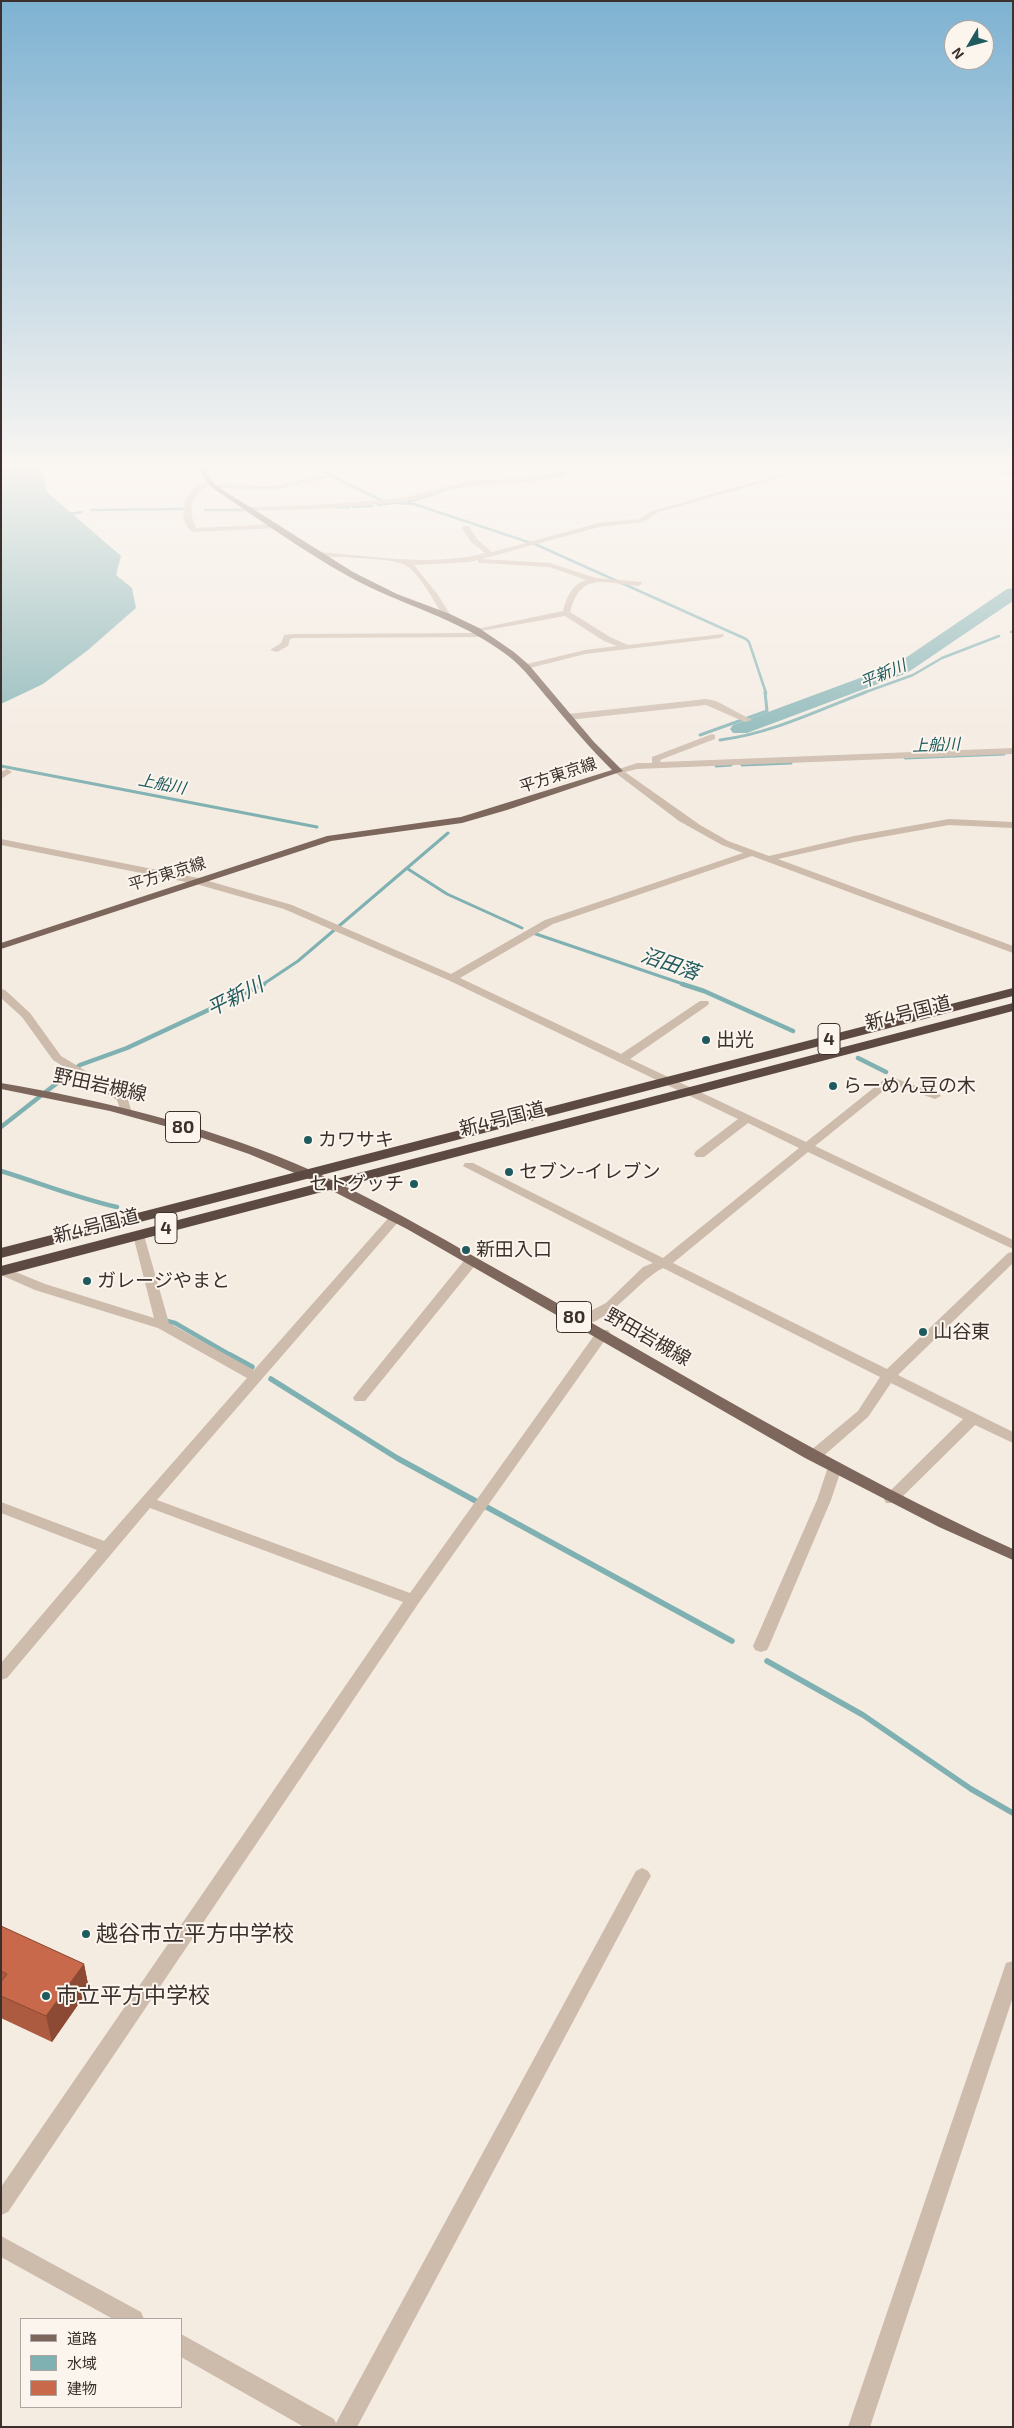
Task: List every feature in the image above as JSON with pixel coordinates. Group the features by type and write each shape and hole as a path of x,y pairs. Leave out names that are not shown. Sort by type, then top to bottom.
{"highway":[{"name":"新4号国道","path":"1,1253 1013,992"},
{"name":"新4号国道","path":"2,1270 139,1236 330,1184 1013,1007"}],"main road":[{"name":"平方東京線","path":"1,946 337,836 462,820 618,770 591,744 526,666 479,633 447,616 368,584 357,577"},
{"name":"野田岩槻線","path":"1,1086 54,1095 158,1118 224,1140 330,1184 582,1321 891,1499 1013,1555"}],"street":[{"path":"422,577 444,607 447,616"},
{"path":"586,577 594,580 638,584"},
{"path":"566,613 578,586 594,580"},
{"path":"274,650 286,644 287,638 294,636 479,633 566,613 607,638 630,648"},
{"path":"526,666 585,652 720,636"},
{"path":"568,717 706,702 713,703 748,720"},
{"path":"658,765 655,759 712,737"},
{"path":"618,770 637,766 1013,751"},
{"path":"618,770 660,805 696,829 752,854 1013,950"},
{"path":"768,859 854,839 949,822 1013,825"},
{"path":"1,842 198,880 288,908 452,978 1013,1245"},
{"path":"452,978 549,922 752,854"},
{"path":"1,992 26,1015 57,1058 70,1068 123,1098 125,1110"},
{"path":"622,1059 704,1003"},
{"path":"582,1321 611,1306 648,1270 664,1263 890,1080 935,1096"},
{"path":"700,1154 747,1118"},
{"path":"469,1166 1013,1438"},
{"path":"1,1674 395,1218"},
{"path":"139,1236 161,1320"},
{"path":"814,1456 863,1414 889,1375 1013,1256"},
{"path":"360,1398 472,1260"},
{"path":"2,1270 40,1287 161,1320 258,1378"},
{"path":"1,2205 413,1600 603,1333"},
{"path":"891,1499 973,1418"},
{"path":"761,1646 824,1500 835,1467"},
{"path":"148,1502 413,1600"},
{"path":"1,1507 108,1548"},
{"path":"345,2427 642,1876"},
{"path":"859,2427 1013,1969"},
{"path":"1,2246 132,2318"},
{"path":"182,2347 326,2427"}],"water":[{"path":"1,577 119,577 132,588 136,608 88,650 43,684 1,704"}],"building":[{"path":"1,1926 84,1964 46,2016 1,1996 1,1982 7,1974 1,1971"}],"waterway":[{"path":"609,577 746,639 749,642 766,693"},
{"name":"平新川","path":"740,729 901,669 1013,593"},
{"path":"863,693 913,675 942,658 999,636"},
{"path":"700,735 767,711 765,692"},
{"path":"720,740 776,727 866,692"},
{"name":"上船川","path":"905,758 1004,754"},
{"name":"上船川","path":"742,765 791,763"},
{"name":"上船川","path":"716,766 731,765"},
{"name":"上船川","path":"1,766 317,827"},
{"name":"平新川","path":"262,985 298,961 448,833"},
{"name":"沼田落","path":"408,869 447,894 522,928"},
{"name":"沼田落","path":"533,933 686,985"},
{"name":"沼田落","path":"682,984 704,991 793,1031"},
{"name":"平新川","path":"1,1127 80,1065 127,1048 262,985"},
{"name":"沼田落","path":"858,1058 886,1072"},
{"path":"1,1171 73,1195 117,1207"},
{"path":"163,1320 175,1323 232,1356"},
{"path":"230,1355 252,1367"},
{"path":"271,1379 397,1458 732,1641"},
{"path":"767,1661 863,1715 971,1789 1013,1813"}],"place":[{"name":"出光","path":"706,1040"},
{"name":"らーめん豆の木","path":"833,1086"},
{"name":"カワサキ","path":"308,1140"},
{"name":"セブン-イレブン","path":"509,1172"},
{"name":"セトグッチ","path":"414,1184"},
{"name":"新田入口","path":"466,1250"},
{"name":"ガレージやまと","path":"87,1281"},
{"name":"山谷東","path":"923,1332"},
{"name":"越谷市立平方中学校","path":"86,1934"},
{"name":"市立平方中学校","path":"46,1996"}]}
